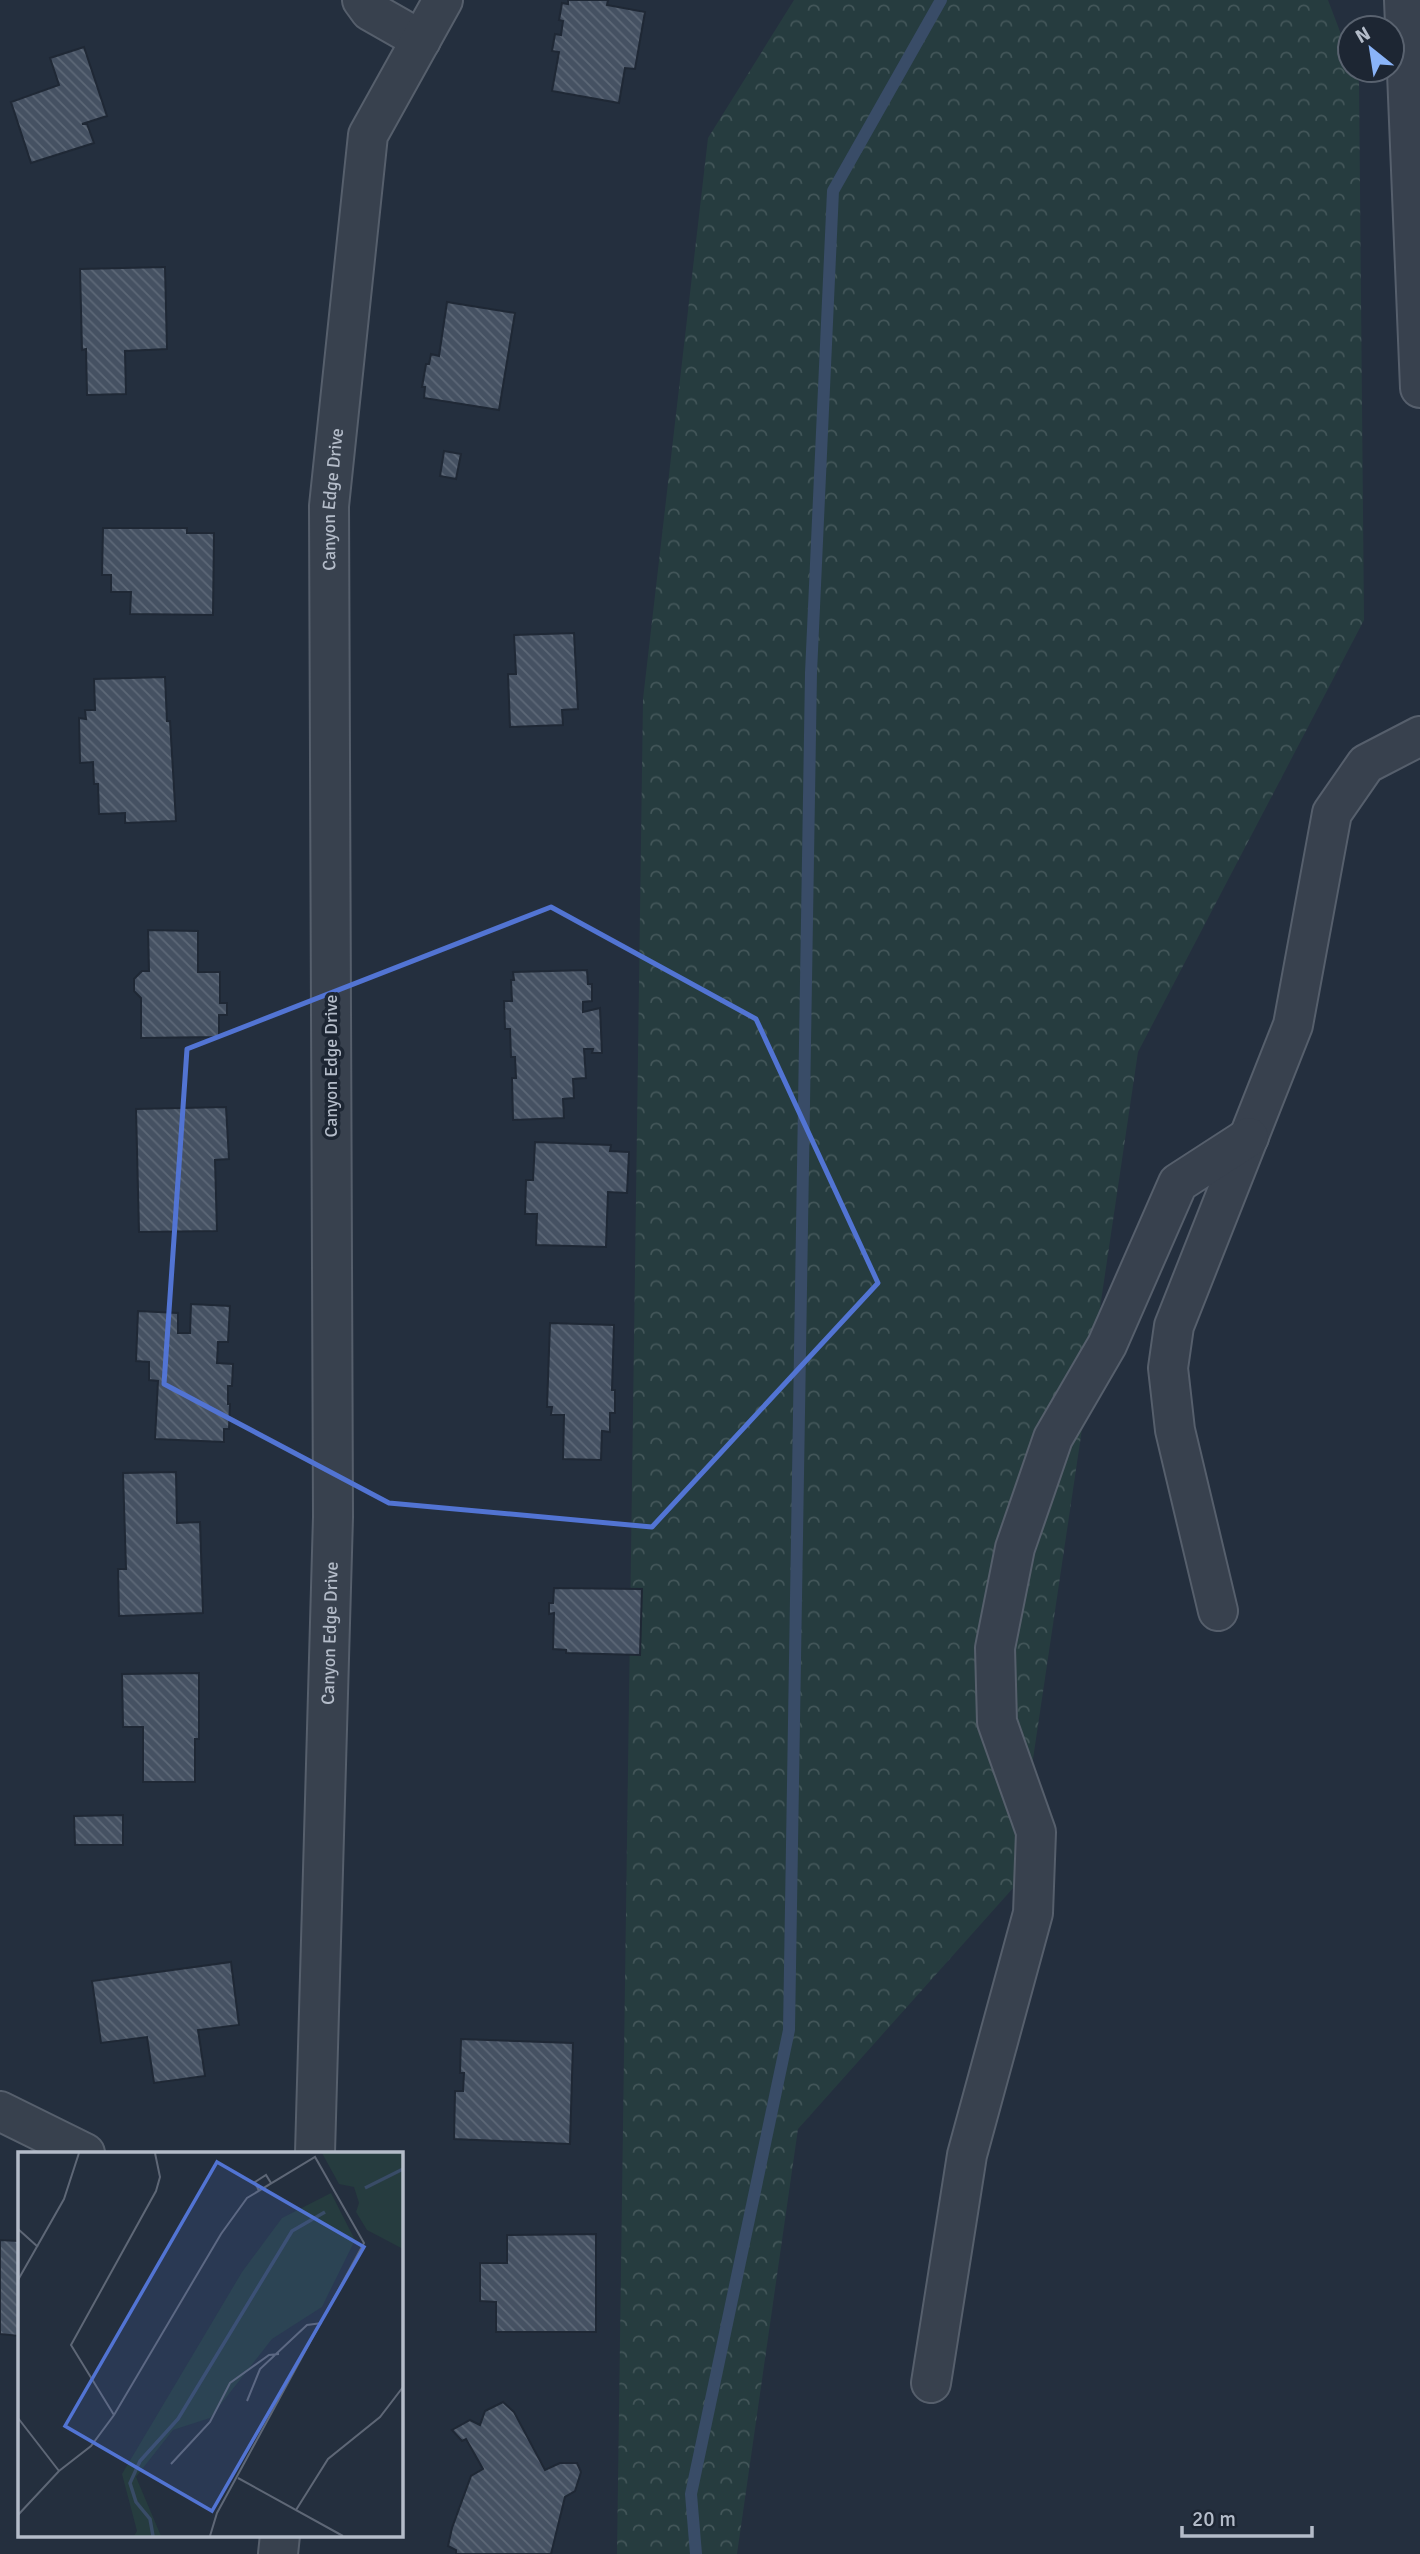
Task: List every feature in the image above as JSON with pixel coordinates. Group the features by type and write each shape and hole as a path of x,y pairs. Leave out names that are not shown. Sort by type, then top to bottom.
{"street":[{"path":"362,0 370,10 421,40"},
{"name":"Canyon Edge Drive","path":"315,2152 333,1517 329,506 368,135 443,0"},
{"path":"1404,0 1420,388"},
{"path":"1218,1611 1175,1430 1168,1368 1174,1326 1293,1025 1332,813 1366,764 1420,736"},
{"path":"931,2383 967,2155 1033,1913 1036,1832 997,1722 995,1648 1015,1548 1053,1438 1107,1345 1178,1183 1249,1137"},
{"path":"0,2111 83,2152"},
{"path":"278,2554 280,2536"}],"highlighted area":[{"path":"551,907 756,1019 878,1283 652,1527 389,1503 164,1384 187,1049"}],"green space":[{"path":"794,0 1328,0 1336,21 1336,84 1359,84 1364,620 1138,1052 1014,1887 798,2129 737,2554 617,2554 643,699 708,138"}],"building":[{"path":"568,0 608,0 607,5 645,12 635,69 625,68 619,103 552,91 559,52 552,51 555,34 561,35 563,21 559,20 562,3 568,4"},
{"path":"84,47 107,116 82,124 87,124 94,143 31,163 11,102 59,85 50,58"},
{"path":"165,267 167,349 125,351 126,394 87,395 86,349 82,350 80,269"},
{"path":"447,302 515,313 499,410 424,398 425,387 422,387 426,364 429,364 431,354 439,356"},
{"path":"444,451 461,454 456,479 440,476"},
{"path":"103,528 187,528 187,533 214,533 213,615 130,614 131,592 111,592 111,575 102,575"},
{"path":"574,633 578,709 562,710 563,725 510,727 508,674 516,674 514,635"},
{"path":"165,677 176,821 125,823 125,813 99,814 98,784 94,784 93,762 80,763 79,718 86,719 85,710 95,710 94,679"},
{"path":"148,930 198,931 198,972 220,972 220,1003 227,1003 227,1015 219,1015 219,1037 141,1038 141,998 134,991 134,979 142,971 149,971"},
{"path":"587,970 588,984 592,984 592,1001 583,1002 583,1012 600,1008 602,1053 592,1053 593,1049 584,1049 586,1078 573,1079 574,1098 563,1099 564,1118 513,1120 512,1078 516,1078 515,1057 511,1057 510,1029 505,1029 504,1001 512,1001 513,972"},
{"path":"226,1107 229,1159 215,1160 217,1231 139,1232 136,1109"},
{"path":"535,1142 611,1145 610,1151 629,1152 627,1193 608,1192 606,1247 536,1245 537,1214 525,1214 526,1180 533,1180"},
{"path":"191,1304 230,1306 228,1342 218,1342 217,1363 233,1364 232,1386 228,1386 229,1429 224,1429 224,1442 155,1439 158,1381 149,1380 149,1362 136,1361 138,1311 178,1313 178,1333 190,1333"},
{"path":"550,1323 614,1325 612,1390 615,1390 615,1413 610,1413 610,1432 602,1431 601,1460 563,1459 564,1415 551,1415 552,1407 547,1407"},
{"path":"176,1472 177,1523 200,1522 203,1613 119,1616 118,1569 126,1569 123,1473"},
{"path":"554,1588 642,1589 640,1655 566,1653 566,1650 553,1649 554,1613 549,1614 549,1603 553,1603"},
{"path":"199,1673 199,1739 195,1739 195,1782 143,1782 143,1727 123,1727 122,1674"},
{"path":"123,1815 123,1845 75,1845 74,1816"},
{"path":"231,1962 239,2025 198,2030 205,2076 154,2083 147,2037 101,2043 92,1981"},
{"path":"461,2039 573,2043 570,2144 454,2139 455,2091 463,2091 464,2073 460,2073"},
{"path":"596,2234 596,2332 496,2332 496,2302 480,2301 480,2263 507,2263 507,2235"},
{"path":"0,2240 18,2241 18,2336 0,2334"},
{"path":"503,2402 514,2412 545,2470 560,2463 577,2463 581,2472 575,2491 565,2497 551,2554 456,2554 456,2550 448,2546 471,2476 483,2469 466,2439 462,2441 452,2430 470,2420 480,2425 485,2411"}],"waterway":[{"path":"696,2554 691,2494 789,2030 811,673 833,191 941,0"}]}
